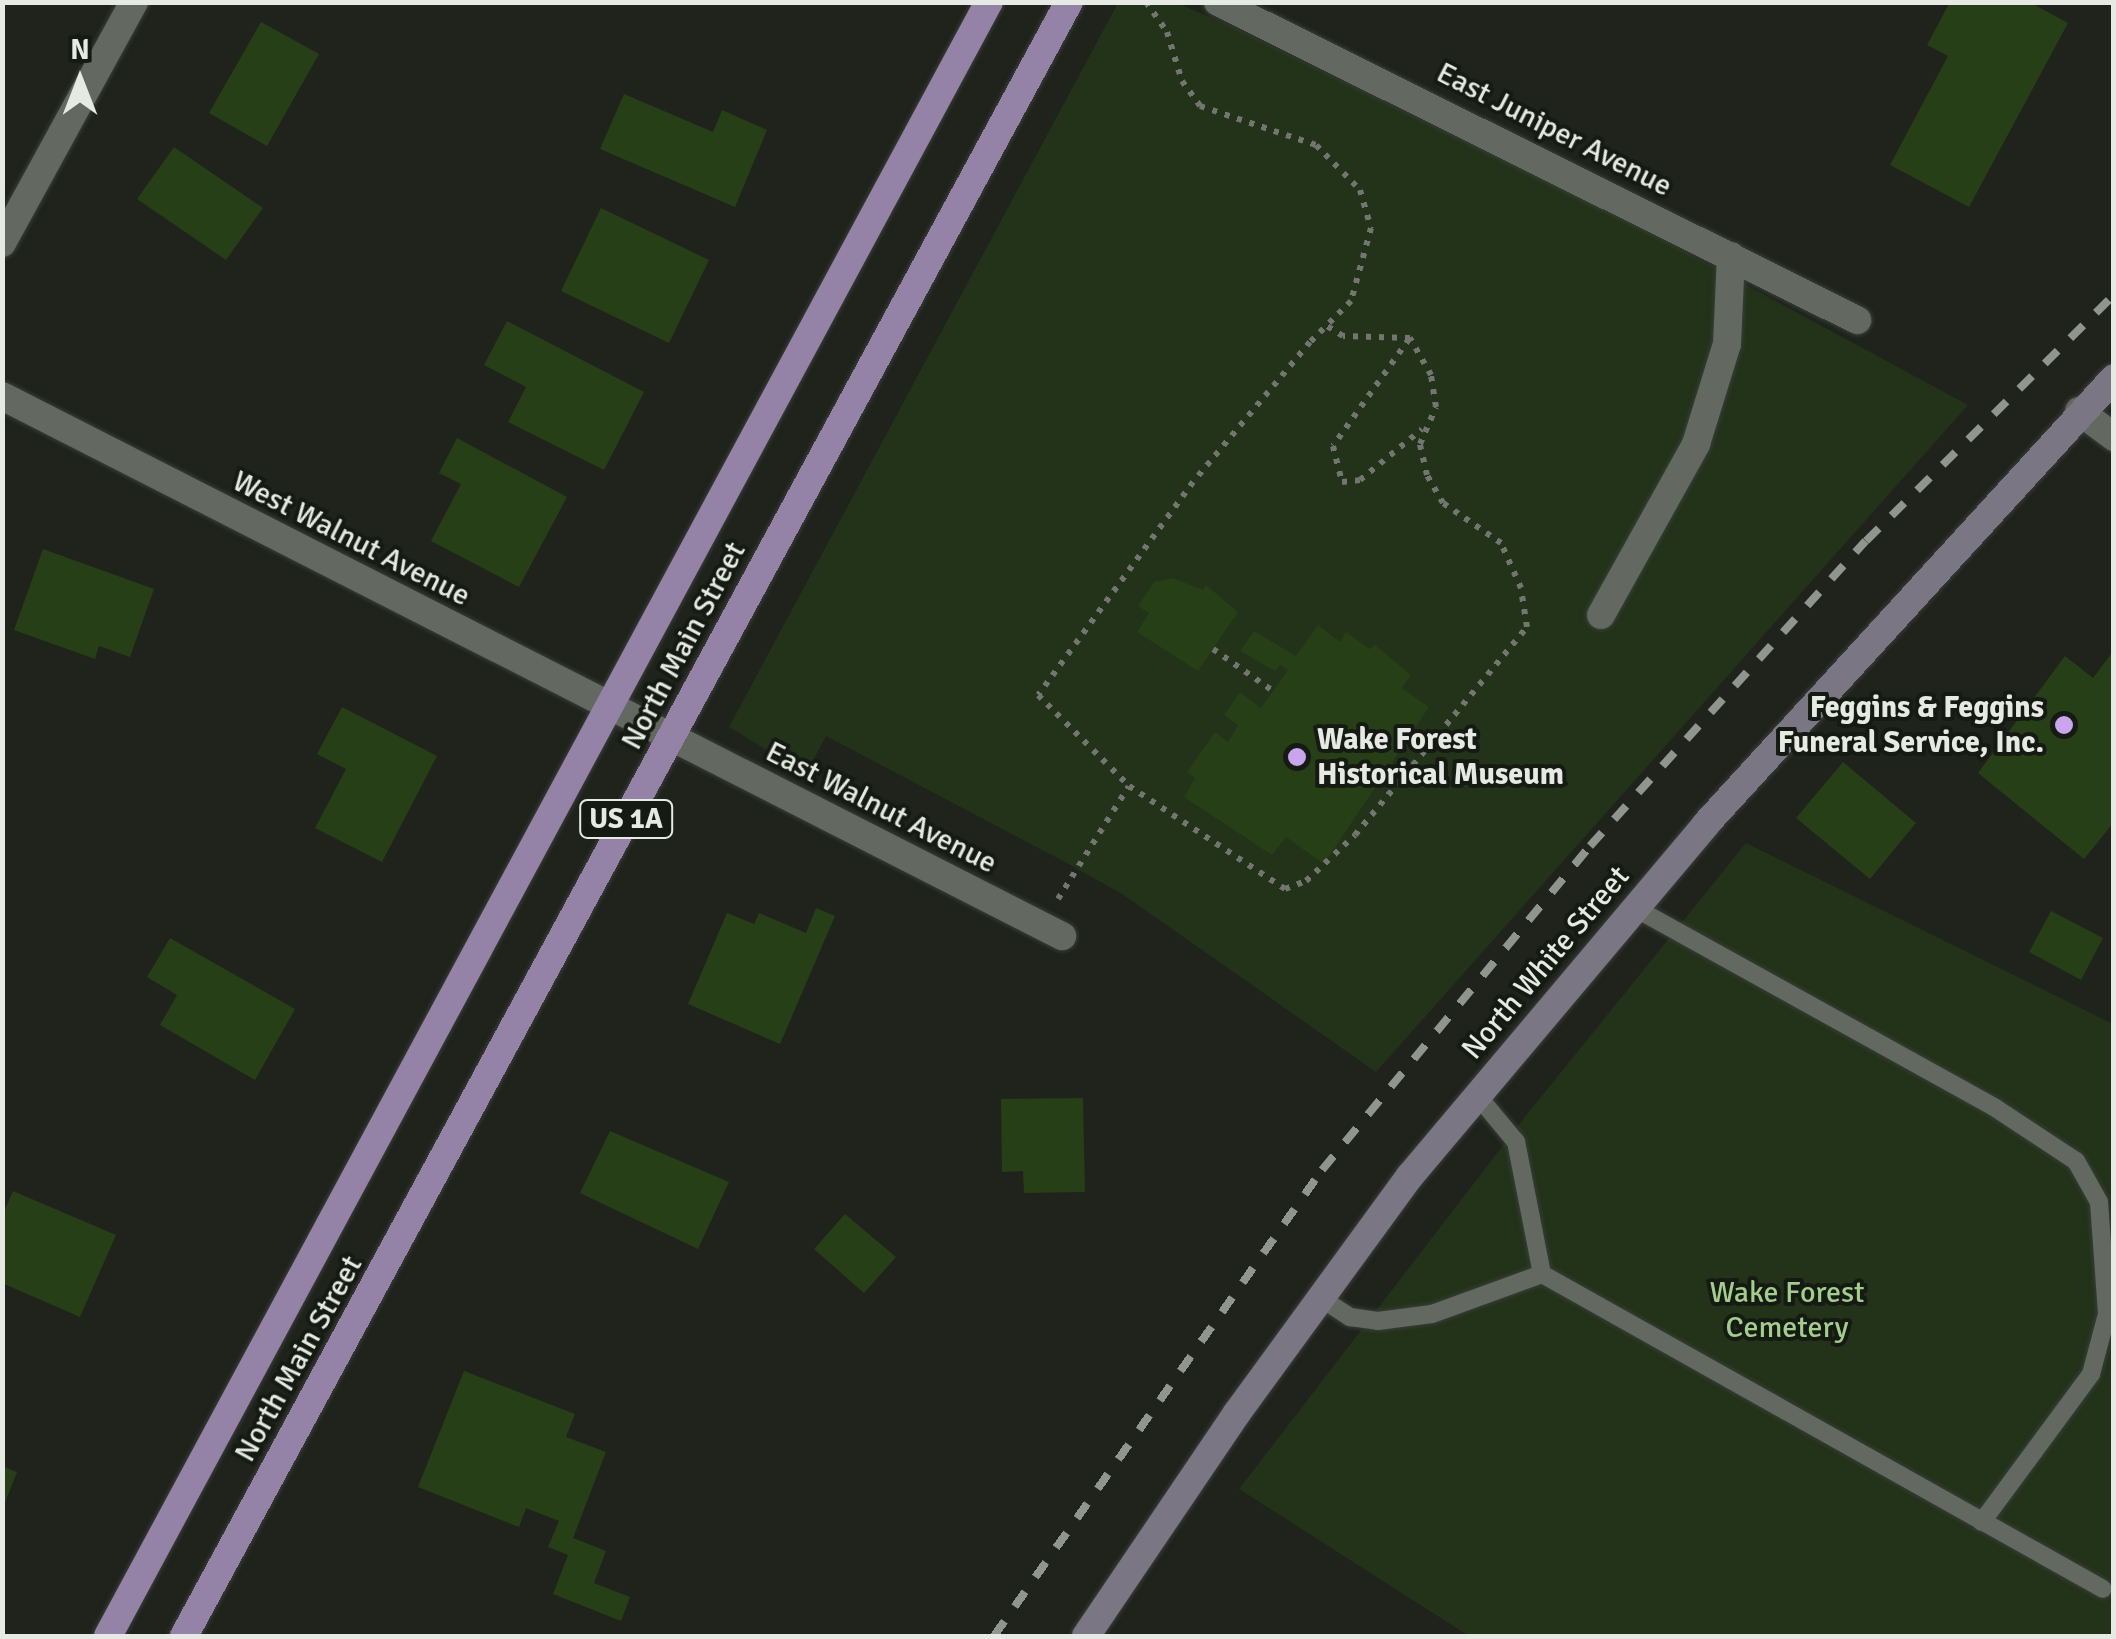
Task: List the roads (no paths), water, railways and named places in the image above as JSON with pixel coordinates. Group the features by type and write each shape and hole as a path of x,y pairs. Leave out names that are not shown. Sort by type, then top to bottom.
{"main road":[{"name":"North Main Street","path":"108,1636 989,2"},
{"name":"North Main Street","path":"184,1636 1068,2"},
{"name":"North White Street","path":"1086,1636 1319,1297 1477,1095 1635,908 2078,412 2114,378"}],"street":[{"path":"2,243 134,2"},
{"name":"East Juniper Avenue","path":"1218,2 1858,320"},
{"path":"1601,615 1696,444 1726,344 1730,256"},
{"name":"West Walnut Avenue","path":"2,396 670,740"},
{"path":"2078,412 2114,437"},
{"name":"East Walnut Avenue","path":"670,740 1052,931"}],"lane":[{"path":"1635,908 1994,1106 2076,1161 2099,1202 2107,1314 2090,1374 1982,1522"},
{"path":"1477,1095 1516,1142 1542,1274"},
{"path":"1319,1297 1350,1317 1378,1321 1432,1314 1542,1274 2103,1589"}],"railway":[{"path":"994,1636 1322,1170 1590,846 1866,541 2114,295"}],"place":[{"name":"Feggins & Feggins Funeral Service, Inc.","path":"2064,725"},
{"name":"Wake Forest Historical Museum","path":"1297,757"}],"park label":[{"name":"Wake Forest Cemetery","path":"1787,1310"}]}
